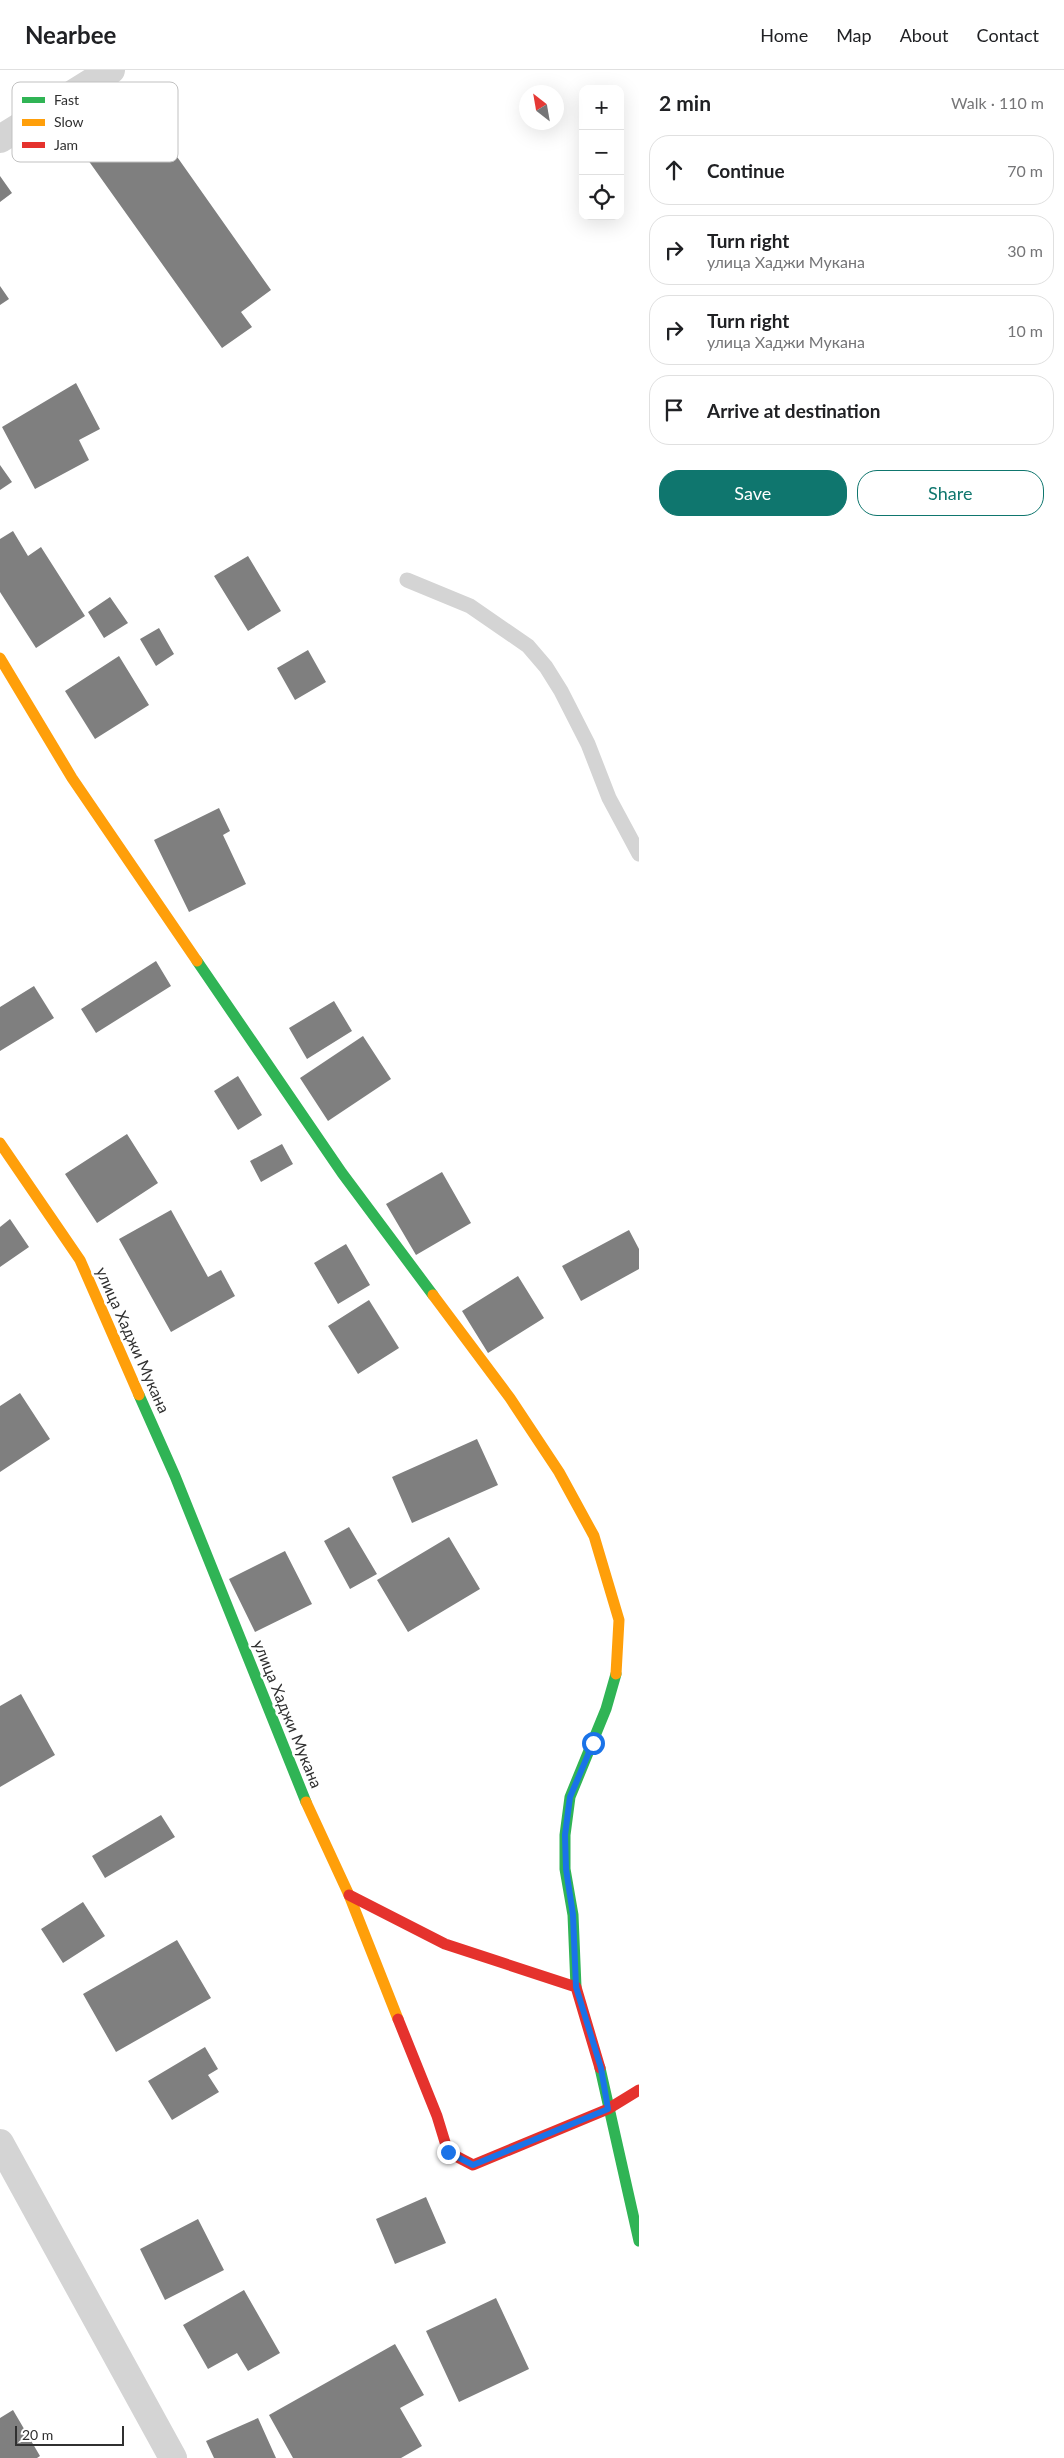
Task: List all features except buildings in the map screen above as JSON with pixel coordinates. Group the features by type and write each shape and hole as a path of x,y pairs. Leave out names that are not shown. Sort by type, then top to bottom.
{"street":[{"path":"91,82 111,70"},
{"path":"0,138 12,131"},
{"path":"0,658 72,778 342,1173 510,1398 559,1472 594,1536 619,1620 618,1667 606,1709 570,1797 565,1835 566,1869 573,1915 576,1987 596,2051 639,2241"},
{"name":"улица Хаджи Мукана","path":"0,1144 80,1260 175,1476 294,1778 349,1895 437,2116 448,2152 473,2165 608,2109"},
{"path":"349,1895 445,1944 576,1987"},
{"path":"608,2109 639,2090"},
{"path":"0,2143 173,2458"}],"lane":[{"path":"407,580 470,606 528,646 546,667 561,691 588,744 609,798 639,854"}],"traffic: fast":[{"path":"197,961 342,1173 433,1295"},
{"path":"139,1395 175,1476 306,1802"},
{"path":"576,1987 573,1915 565,1869 565,1835 570,1797 606,1709 616,1674"},
{"path":"600,2068 639,2241"}],"traffic: slow":[{"path":"0,658 72,778 197,961"},
{"path":"0,1143 80,1260 139,1395"},
{"path":"433,1295 510,1398 559,1472 594,1536 619,1620 616,1674"},
{"path":"306,1802 349,1895 398,2019"}],"traffic: jam":[{"path":"349,1895 445,1944 576,1987 600,2068"},
{"path":"398,2019 437,2116 448,2152 473,2165 608,2109 639,2090"}],"route":[{"path":"448,2152 473,2165 608,2109 601,2068 576,1987 573,1915 566,1869 565,1835 570,1797 593,1743"}]}
